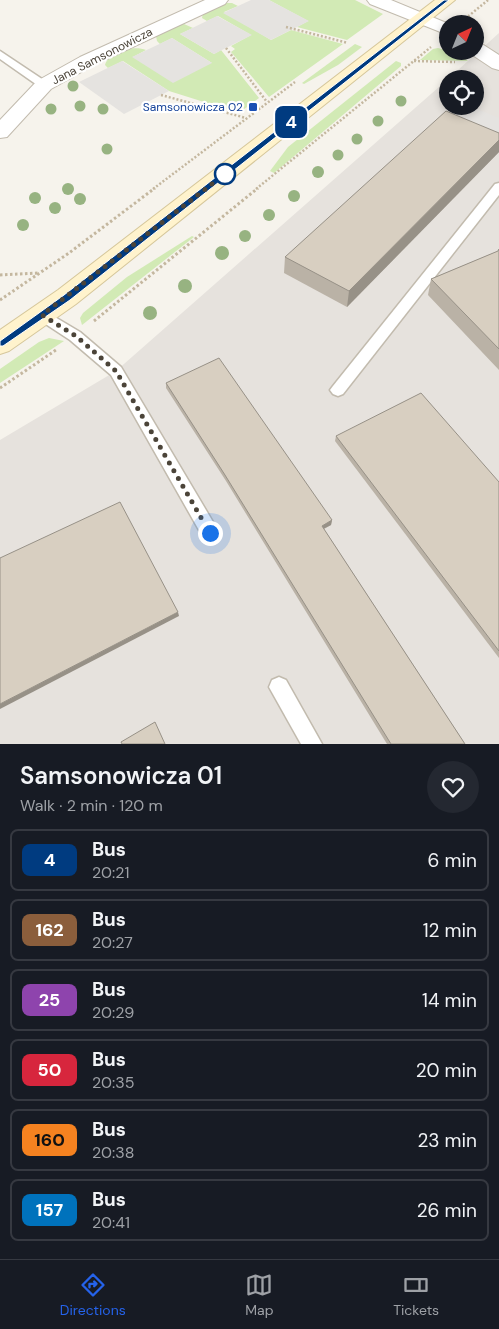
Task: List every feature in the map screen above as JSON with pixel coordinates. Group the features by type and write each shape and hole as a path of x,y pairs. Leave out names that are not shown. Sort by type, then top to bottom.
{"street":[{"name":"Jana Samsonowicza","path":"0,132 44,85 87,61 219,0"},
{"path":"376,0 421,20 439,34"},
{"path":"0,344 42,315 446,0"},
{"path":"484,54 499,64"}],"lane":[{"path":"0,54 44,85"},
{"path":"338,390 499,188"},
{"path":"42,315 76,336 116,371 210,533"},
{"path":"279,687 312,744"}],"path":[{"path":"470,15 488,0"},
{"path":"286,27 349,43"},
{"path":"0,388 76,336 439,39"},
{"path":"342,49 354,40"},
{"path":"226,48 267,102"},
{"path":"414,61 461,62"},
{"path":"0,300 69,253 297,81"},
{"path":"161,95 246,118"},
{"path":"0,275 40,273"}],"shaded area":[{"path":"251,0 269,0 309,21 271,40 223,13"},
{"path":"217,16 252,35 214,54 180,34"},
{"path":"499,33 499,744 0,744 0,440 116,371 439,87 439,115 484,115 484,70 458,70 469,60 484,60 484,47"},
{"path":"172,38 212,63 173,83 132,57"},
{"path":"122,61 169,91 124,114 79,82"},
{"path":"484,112 499,118 499,144 443,120 448,115 484,115"}],"green space":[{"path":"269,0 355,0 383,14 347,40 297,27 308,21"},
{"path":"224,3 232,3 238,6 224,12 271,40 291,30 343,44 269,97 231,52 235,49 231,46 251,35 218,16 207,21 202,18 203,13"},
{"path":"184,24 193,28 180,34 214,54 221,50 259,98 239,113 169,91 123,61 108,68 105,65 111,56 122,50 135,48 146,50 133,57 212,63 172,38 160,44 157,41 156,36 162,32"},
{"path":"355,44 362,47 338,65 304,84 302,83"},
{"path":"439,48 439,60 468,61 420,60 433,49"},
{"path":"396,61 401,63 401,66 274,173 270,171 288,147"},
{"path":"192,236 194,237 82,325 80,318 83,313 127,277"},
{"path":"49,338 64,341 0,383 0,369 39,342"}],"building":[{"path":"442,115 456,115 499,133 499,140 349,291 285,257"},
{"path":"499,249 499,349 431,279"},
{"path":"219,358 332,520 322,526 465,744 391,744 166,383"},
{"path":"421,393 499,482 499,651 336,436"},
{"path":"120,502 178,612 0,704 0,558"},
{"path":"155,722 165,744 122,744 121,742"}],"bus line":[{"name":"4","path":"0,344 67,297 446,0"}],"place":[{"name":"Samsonowicza 02","path":"253,107"}],"route":[{"path":"210,533 116,371 76,336 42,315 225,174"}]}
